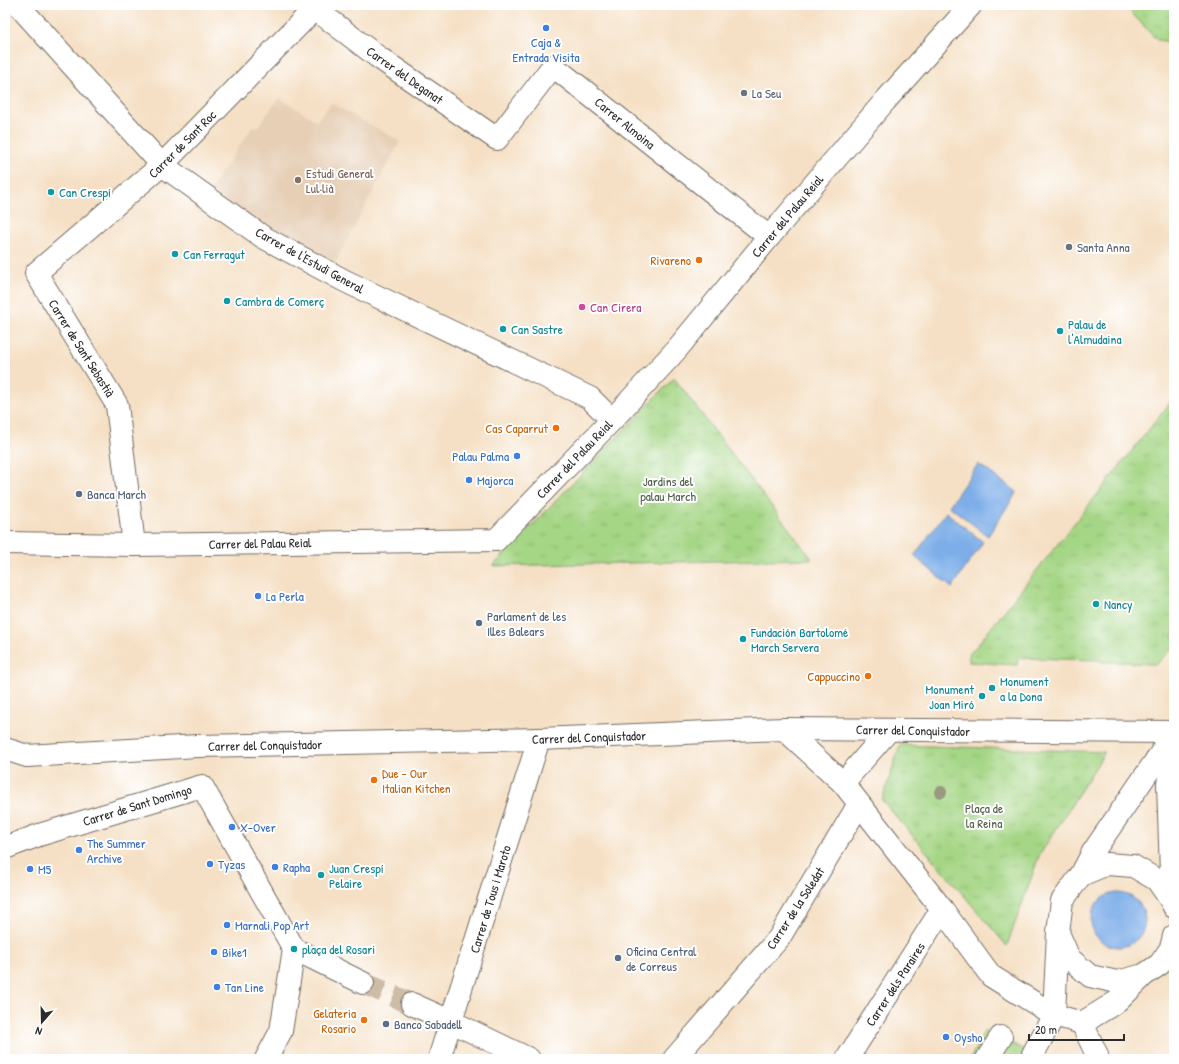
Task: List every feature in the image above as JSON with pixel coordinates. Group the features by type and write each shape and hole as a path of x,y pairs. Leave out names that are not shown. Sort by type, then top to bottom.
{"street":[{"name":"Carrer de l'Estudi General","path":"18,5 162,165 263,237 345,281 590,398 612,420"},
{"name":"Carrer del Palau Reial","path":"5,543 134,545 496,540 612,420 677,349 768,238 885,101 971,5"},
{"name":"Carrer de Sant Roc","path":"36,273 162,165 317,7"},
{"name":"Carrer del Deganat","path":"317,7 378,57 497,139"},
{"name":"Carrer Almoina","path":"497,139 553,66 768,238"},
{"name":"Carrer de Sant Sebastià","path":"36,273 117,405 134,545"},
{"name":"Carrer del Conquistador","path":"5,749 27,756 198,746 539,739 784,729 1174,733"},
{"path":"784,729 843,783 942,909 991,976 1054,1015 1082,1023 1101,1058"},
{"path":"843,783 889,730"},
{"path":"1033,1054 1054,1015 1058,932 1062,900 1081,875 1093,852 1174,733"},
{"name":"Carrer de Tous i Maroto","path":"440,1059 539,739"},
{"path":"1173,904 1168,784 1174,744"},
{"name":"Carrer de Sant Domingo","path":"5,848 38,835 202,786 294,949"},
{"name":"Carrer de la Soledat","path":"674,1059 779,938 859,804"},
{"path":"1081,875 1107,864 1133,866 1157,880 1173,904"},
{"name":"Carrer dels Paraires","path":"847,1059 942,909"},
{"path":"1058,932 1069,958 1090,976 1117,982 1144,975"},
{"path":"1082,1023 1118,1001 1144,975 1160,964 1171,948 1174,936"},
{"path":"266,1059 281,1031 294,949 363,983"},
{"path":"412,1004 529,1059"},
{"path":"987,1059 1000,1037"}],"shaded area":[{"name":"Estudi General Lul·lià","path":"279,98 317,121 331,103 400,141 333,267 288,243 210,190 253,126 257,128"}],"green space":[{"path":"1124,5 1174,5 1174,42 1157,40"},
{"name":"Jardins del palau March","path":"674,378 812,559 493,566"},
{"path":"1174,398 1174,647 1157,664 1102,662 1101,660 1018,658 1017,665 969,662 971,651 975,648"},
{"name":"Plaça de la Reina","path":"900,745 1105,752 1039,856 1007,946 882,800"},
{"path":"985,1030 1033,1054 1038,1059 970,1059"}],"water":[{"path":"978,464 1017,492 988,536 949,506"},
{"path":"946,512 983,542 952,588 914,556"},
{"path":"1113,893 1123,893 1133,897 1141,905 1145,915 1145,925 1141,935 1133,943 1123,947 1113,947 1103,943 1095,935 1091,925 1091,915 1095,905 1103,897"}],"tunnel":[{"path":"363,983 412,1004"}],"place":[{"name":"Caja & Entrada Visita","path":"546,28"},
{"name":"La Seu","path":"744,93"},
{"name":"Estudi General Lul·lià","path":"298,180"},
{"name":"Can Crespí","path":"51,192"},
{"name":"Santa Anna","path":"1069,247"},
{"name":"Can Ferragut","path":"175,254"},
{"name":"Rivareno","path":"699,260"},
{"name":"Cambra de Comerç","path":"227,301"},
{"name":"Can Cirera","path":"582,307"},
{"name":"Can Sastre","path":"503,329"},
{"name":"Palau de l'Almudaina","path":"1060,331"},
{"name":"Cas Caparrut","path":"556,428"},
{"name":"Palau Palma","path":"517,456"},
{"name":"Majorca","path":"469,480"},
{"name":"Banca March","path":"79,494"},
{"name":"La Perla","path":"258,596"},
{"name":"Nancy","path":"1096,604"},
{"name":"Parlament de les Illes Balears","path":"479,623"},
{"name":"Fundación Bartolomé March Servera","path":"743,639"},
{"name":"Cappuccino","path":"868,676"},
{"name":"Monument a la Dona","path":"992,688"},
{"name":"Monument Joan Miró","path":"982,696"},
{"name":"Due - Our Italian Kitchen","path":"374,780"},
{"name":"X-Over","path":"232,827"},
{"name":"The Summer Archive","path":"79,850"},
{"name":"Tyzas","path":"210,864"},
{"name":"Rapha","path":"275,867"},
{"name":"M5","path":"30,869"},
{"name":"Juan Crespí Pelaire","path":"321,875"},
{"name":"Marnali Pop Art","path":"227,925"},
{"name":"plaça del Rosari","path":"294,949"},
{"name":"Bike1","path":"214,952"},
{"name":"Oficina Central de Correus","path":"618,958"},
{"name":"Tan Line","path":"217,987"},
{"name":"Gelateria Rosario","path":"364,1020"},
{"name":"Banco Sabadell","path":"386,1024"},
{"name":"Oysho","path":"946,1037"}]}
